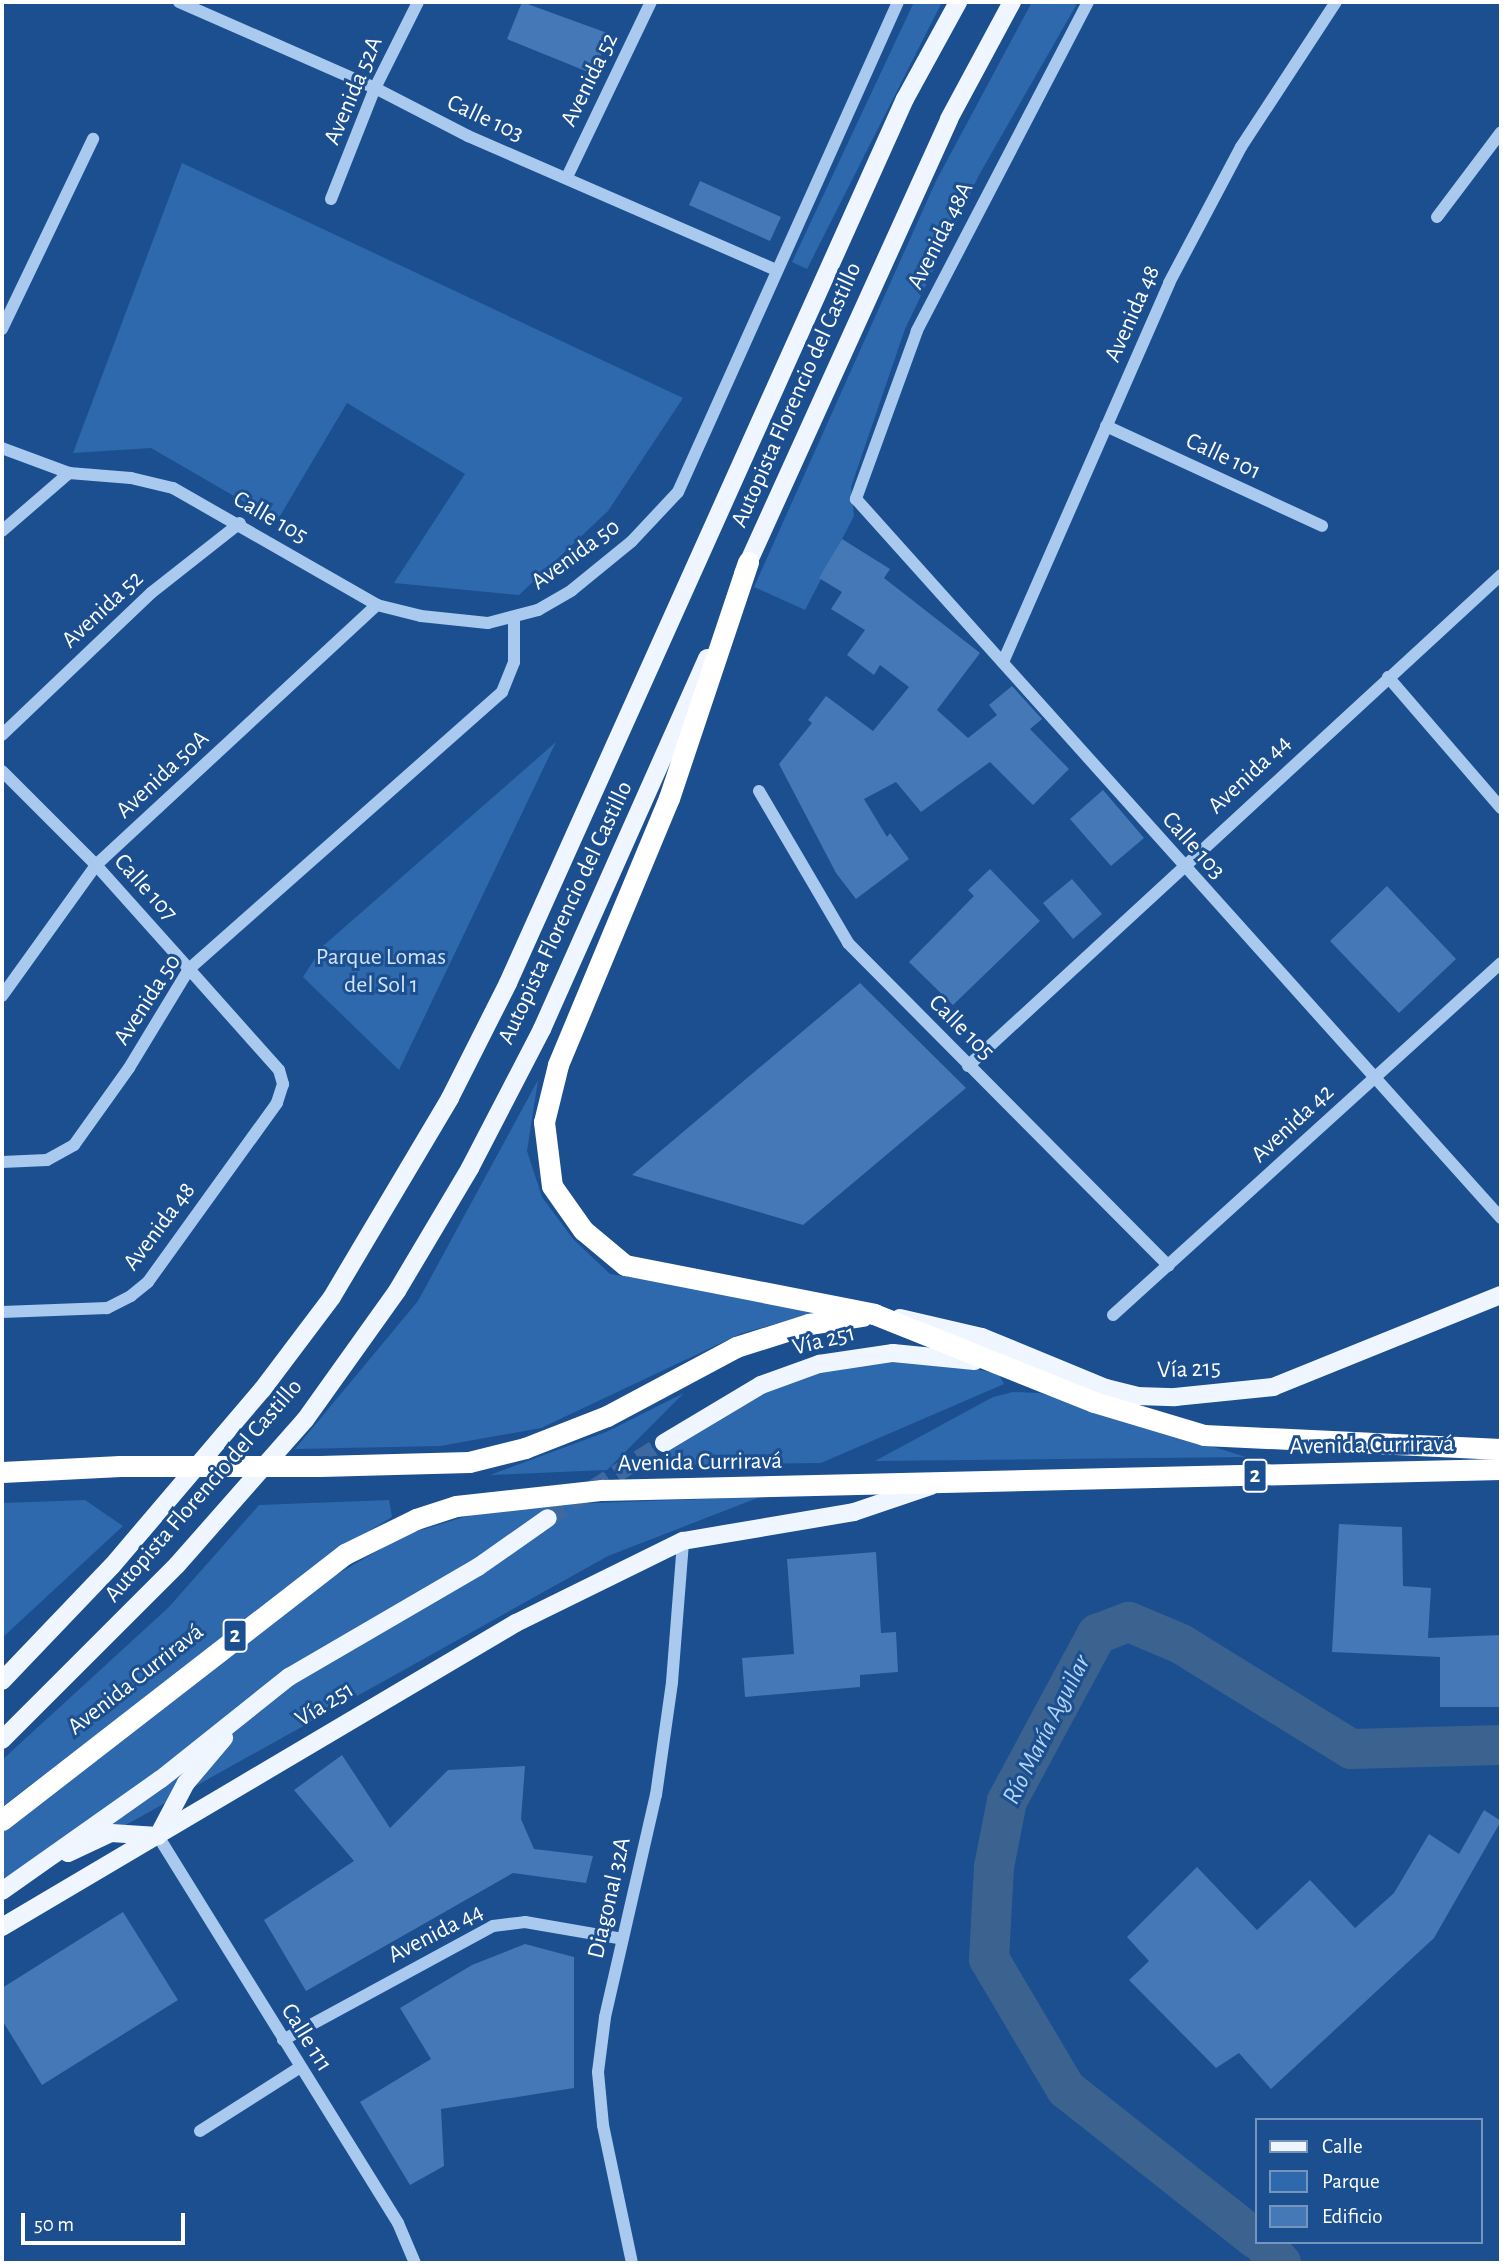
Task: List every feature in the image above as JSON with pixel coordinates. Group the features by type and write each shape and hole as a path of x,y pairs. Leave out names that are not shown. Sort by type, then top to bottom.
{"highway":[{"path":"748,562 669,798 558,1065 544,1122 546,1156 552,1186 575,1219 625,1265 874,1314"},
{"name":"Avenida Curriravá","path":"2,1472 120,1466 320,1466 469,1462 525,1448 607,1416 736,1348 809,1324 874,1314 944,1339 1012,1370 1140,1418 1204,1435 1501,1449"},
{"name":"Avenida Curriravá","path":"2,1820 345,1554 416,1519 495,1499 602,1490 1501,1469"}],"main road":[{"name":"Autopista Florencio del Castillo","path":"2,1681 112,1566 262,1390 332,1297 450,1098 508,984 905,99 958,2"},
{"name":"Autopista Florencio del Castillo","path":"2,1740 177,1565 287,1440 397,1291 470,1168 542,1029 748,562 949,119 1012,2"},
{"name":"Vía 215","path":"874,1314 982,1337 1106,1388 1137,1396 1175,1397 1273,1387 1501,1295"},
{"name":"Vía 251","path":"664,1443 761,1385 855,1355 934,1354 1012,1370"},
{"name":"Vía 251","path":"2,1927 505,1630 683,1541 854,1512 937,1484"},
{"name":"Vía 251","path":"2,1891 25,1872 161,1779 289,1676 478,1567 548,1518"},
{"path":"25,1872 111,1833 158,1836 186,1783 252,1706"}],"street":[{"name":"Calle 103","path":"179,2 375,88 468,136 776,270"},
{"name":"Avenida 52A","path":"331,199 375,88 418,2"},
{"name":"Avenida 52","path":"567,177 651,2"},
{"name":"Avenida 50","path":"2,1162 47,1160 74,1145 129,1068 189,969 502,692 514,662 514,618 572,590 632,541 678,492 898,2"},
{"name":"Avenida 48A","path":"856,499 917,331 1088,2"},
{"name":"Avenida 48","path":"1003,662 1169,283 1241,147 1336,2"},
{"path":"1437,216 1501,132"},
{"path":"2,329 93,139"},
{"name":"Calle 101","path":"1106,426 1322,526"},
{"name":"Calle 105","path":"2,448 69,472 161,484 240,523 377,605 463,622 514,618"},
{"path":"2,531 69,472"},
{"name":"Calle 103","path":"856,499 1182,866 1377,1076 1501,1218"},
{"name":"Avenida 52","path":"2,735 151,593 240,523"},
{"name":"Avenida 44","path":"968,1066 1182,866 1501,575"},
{"name":"Avenida 50A","path":"2,996 96,865 377,605"},
{"path":"1388,677 1501,808"},
{"name":"Calle 107","path":"2,771 96,865 279,1070"},
{"name":"Calle 105","path":"759,791 848,943 1170,1266"},
{"name":"Avenida 42","path":"1113,1315 1501,963"},
{"name":"Avenida 48","path":"2,1312 107,1308 148,1282 277,1103 283,1084 279,1070"},
{"name":"Diagonal 32A","path":"632,2263 603,2125 598,2072 605,2017 656,1795 673,1682 683,1541"},
{"name":"Calle 111","path":"158,1836 299,2068 398,2223 415,2263"},
{"name":"Avenida 44","path":"283,2040 493,1926 525,1922 623,1939"},
{"path":"200,2131 299,2068"}],"green space":[{"path":"914,2 942,2 807,269 792,262"},
{"path":"1032,2 1078,2 979,175 905,329 851,487 854,516 805,610 754,587 936,181"},
{"path":"182,163 683,398 608,511 519,595 394,583 465,474 347,403 277,521 151,448 73,453"},
{"name":"Parque Lomas del Sol 1","path":"556,742 399,1070 303,977 323,946"},
{"path":"538,1080 527,1151 542,1197 573,1239 610,1274 830,1308 740,1334 541,1428 440,1446 295,1449 418,1301"},
{"path":"903,1358 998,1373 1004,1384 821,1463 671,1465 669,1448 748,1397 845,1361"},
{"path":"1013,1392 1040,1393 1246,1457 875,1461 993,1397"},
{"path":"684,1393 607,1470 490,1475 606,1432"},
{"path":"760,1497 608,1556 2,1894 2,1832 334,1576 405,1535 474,1514 540,1505"},
{"path":"85,1500 123,1526 2,1638 2,1503"},
{"path":"389,1500 392,1517 331,1554 2,1807 2,1760 169,1607 259,1505"}],"building":[{"path":"522,2 610,34 593,74 507,39"},
{"path":"700,181 781,217 770,241 689,205"},
{"path":"842,539 890,569 884,578 980,653 937,710 968,738 997,715 989,705 1012,686 1042,719 1030,729 1069,769 1033,805 990,762 921,812 896,782 864,799 887,837 890,833 909,859 856,899 836,873 779,764 812,723 808,720 826,696 873,731 909,687 880,665 874,675 847,655 865,630 831,609 842,592 819,578"},
{"path":"1103,790 1144,838 1111,866 1070,819"},
{"path":"990,869 1040,921 953,1005 909,962 974,896 968,890"},
{"path":"1072,879 1102,914 1073,939 1043,903"},
{"path":"1387,886 1456,959 1399,1013 1330,941"},
{"path":"860,983 966,1088 803,1225 632,1175"},
{"path":"1339,1524 1402,1527 1403,1586 1431,1588 1428,1638 1501,1635 1501,1707 1440,1707 1440,1657 1332,1652"},
{"path":"876,1552 881,1633 896,1632 898,1672 860,1675 860,1687 745,1697 742,1658 794,1654 787,1559"},
{"path":"342,1755 390,1828 448,1770 525,1766 521,1819 534,1849 593,1856 586,1883 513,1873 306,1991 264,1920 354,1861 294,1790"},
{"path":"1484,1810 1501,1821 1434,1938 1271,2089 1239,2053 1216,2068 1129,1980 1149,1961 1127,1937 1197,1867 1257,1930 1310,1880 1355,1928 1394,1893 1429,1834 1459,1854"},
{"path":"123,1912 178,2000 42,2085 2,2020 2,1988"},
{"path":"525,1944 574,1957 574,2088 441,2109 444,2166 410,2185 360,2102 431,2059 400,2008 472,1965"}],"waterway":[{"name":"Río María Aguilar","path":"1254,2237 1066,2089 989,1959 994,1867 1007,1801 1097,1634 1129,1622 1181,1644 1351,1749 1501,1745"},
{"name":"Río María Aguilar","path":"1263,2244 1281,2263"}],"tunnel":[{"path":"548,1518 664,1443"}]}
